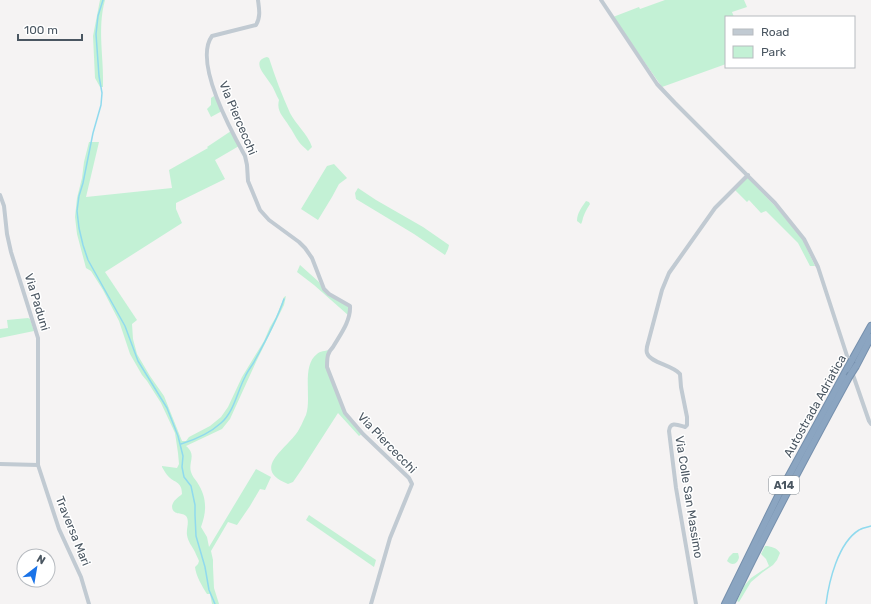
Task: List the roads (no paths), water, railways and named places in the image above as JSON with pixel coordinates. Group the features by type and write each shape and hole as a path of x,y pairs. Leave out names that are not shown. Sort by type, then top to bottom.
{"highway":[{"name":"Autostrada Adriatica","path":"731,604 763,538 849,377 871,326"},
{"name":"Autostrada Adriatica","path":"725,604 779,494 847,369 854,363 871,338"}],"street":[{"name":"Via Piercecchi","path":"258,0 259,16 256,25 212,36 208,41 206,53 215,95 245,156 248,181 260,210 269,220 305,248 312,258 324,289 329,294 350,306 348,321 329,353 327,360 327,367 344,413 363,434 409,478 412,484 390,538 371,604"},
{"path":"601,0 657,84 775,203 804,239 818,267 854,379 871,424"},
{"name":"Via Colle San Massimo","path":"696,604 668,431 669,427 674,424 685,427 687,426 687,417 680,374 674,368 652,359 647,350 662,290 669,274 715,208 748,175"},
{"name":"Via Paduni","path":"0,195 4,206 7,234 11,252 38,338 38,465"},
{"path":"0,464 38,465"},
{"name":"Traversa Mari","path":"38,465 59,529 82,577 89,604"}],"waterway":[{"path":"103,0 98,16 96,34 99,76 102,93 101,105 79,196 77,211 79,228 88,260 125,326 138,361 167,408 178,436 183,456 182,467 184,477 191,486 195,505 196,536 205,567 209,590 215,604"},
{"path":"181,444 217,427 229,413 242,383 278,315 284,299"},
{"path":"826,604 832,574 845,544 859,530 871,526"}]}
